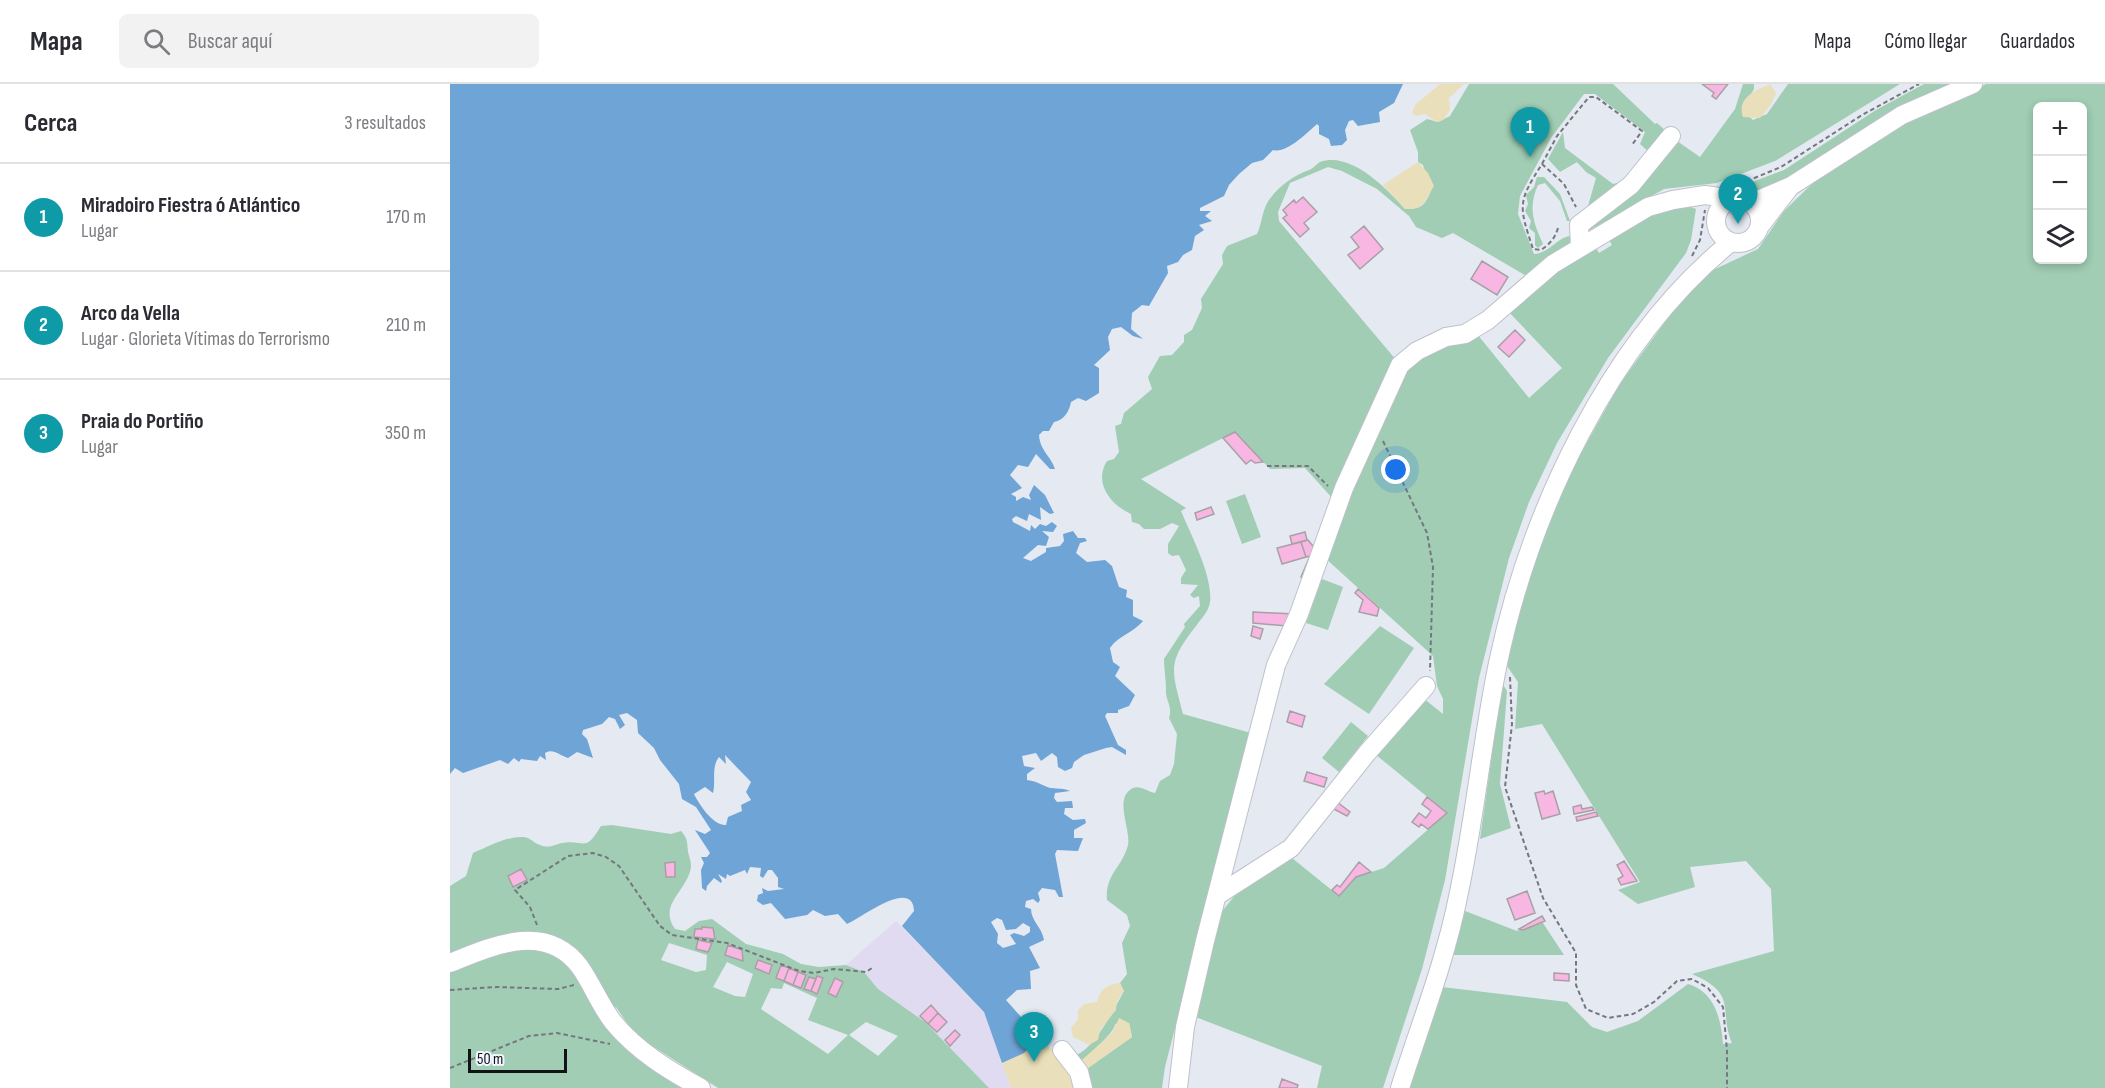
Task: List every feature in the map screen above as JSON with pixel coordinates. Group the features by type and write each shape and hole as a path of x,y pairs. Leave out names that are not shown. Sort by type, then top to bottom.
{"street":[{"path":"1708,203 1722,234 1738,244 1752,239 1791,186 1902,115 1973,84"},
{"path":"1580,247 1579,225 1630,185 1671,136"},
{"path":"1178,1088 1185,1027 1276,665 1299,614 1340,500 1368,432 1400,365 1417,351 1446,337 1465,334 1488,320 1553,264 1648,207 1673,200 1708,203 1791,186"},
{"path":"1740,196 1760,213 1760,226"},
{"path":"1722,234 1716,218 1722,206 1740,196"},
{"path":"1400,1088 1458,899 1498,665 1529,552 1561,475 1588,420 1631,352 1696,262 1722,234"},
{"path":"1218,895 1291,848 1366,753 1426,686"},
{"path":"450,963 518,940 535,939 552,944 569,954 611,1020 632,1044 701,1088"},
{"path":"1062,1050 1079,1072 1083,1088"}],"path":[{"path":"1740,196 1862,115 1919,84"},
{"path":"1558,228 1555,237 1545,247 1541,250 1533,249 1523,219 1522,200 1557,136 1589,97 1596,97 1642,131 1632,145"},
{"path":"1542,164 1564,184 1574,200 1579,225"},
{"path":"1696,262 1708,203"},
{"path":"1368,432 1385,443 1427,533 1433,567 1430,679 1426,686"},
{"path":"1267,466 1308,466 1340,500"},
{"path":"1498,665 1512,679 1512,724 1505,787 1543,898 1575,953 1576,985 1586,1009 1608,1018 1633,1014 1654,1002 1677,981 1692,979 1708,988 1723,1007 1727,1050 1726,1088"},
{"path":"539,931 530,907 515,890 568,856 593,853 606,857 619,866 654,918 672,935 726,943 799,971 814,973 834,969 866,972 872,968"},
{"path":"450,990 497,987 558,989 588,981"},
{"path":"450,1068 529,1036 557,1032 612,1044 632,1044"}],"shaded area":[{"path":"896,921 984,1012 1011,1088 989,1088 925,1022 878,989 864,972 846,965"}],"green space":[{"path":"1469,84 1613,84 1655,124 1657,123 1666,131 1651,154 1640,144 1645,132 1595,94 1584,94 1551,138 1520,196 1518,214 1534,254 1545,251 1566,237 1571,236 1575,240 1530,278 1453,233 1442,238 1416,227 1409,216 1377,189 1342,171 1328,167 1290,183 1278,212 1279,221 1397,361 1334,500 1305,468 1270,469 1235,432 1141,479 1186,508 1181,511 1208,580 1210,602 1208,609 1186,639 1174,668 1183,714 1251,733 1165,1067 1162,1088 1091,1088 1088,1068 1132,1037 1129,1023 1115,1024 1107,1037 1086,1057 1082,1060 1076,1055 1090,1045 1097,1036 1124,991 1120,983 1127,974 1122,943 1130,926 1127,915 1107,900 1107,891 1111,877 1128,845 1124,799 1127,793 1136,787 1155,793 1160,781 1170,775 1174,764 1177,734 1169,718 1164,659 1185,627 1184,624 1200,606 1199,596 1194,598 1190,595 1198,585 1181,584 1181,578 1186,570 1179,555 1172,556 1168,553 1168,544 1179,526 1172,523 1160,529 1144,529 1132,522 1131,514 1117,505 1106,492 1103,485 1103,469 1107,461 1114,459 1119,452 1115,426 1121,424 1124,413 1152,389 1148,377 1160,356 1172,355 1184,342 1184,335 1192,330 1202,308 1201,299 1223,264 1222,255 1227,246 1257,234 1267,204 1277,190 1292,178 1320,162 1332,160 1344,162 1367,174 1405,209 1419,207 1427,200 1431,191 1423,165 1418,162 1418,152 1410,130 1427,119 1438,122 1450,116"},
{"path":"1743,84 1754,84 1754,89 1742,109 1753,120 1767,114 1788,84 1900,84 1775,161 1717,183 1664,189 1590,230 1589,228 1637,189 1677,141 1700,157 1735,109"},
{"path":"1924,84 1951,84 1877,121 1785,181 1765,189 1744,193 1723,193 1784,170 1876,110"},
{"path":"1986,84 2105,84 2105,1088 1407,1088 1442,987 1567,1002 1592,1027 1607,1032 1638,1021 1688,984 1705,993 1715,1008 1723,1044 1732,1043 1722,996 1707,981 1692,974 1774,951 1771,889 1746,861 1690,867 1695,887 1638,904 1618,890 1640,882 1542,724 1515,729 1518,682 1507,666 1516,619 1544,533 1574,466 1619,385 1693,288 1711,271 1758,249 1784,211 1816,180 1885,134"},
{"path":"1563,132 1565,148 1613,184 1625,181 1586,213 1596,178 1586,172 1577,162 1560,172 1548,159"},
{"path":"1537,177 1544,177 1560,194 1570,221 1567,221 1560,201 1545,183 1538,185 1533,200 1533,214 1543,244 1538,248 1535,245 1535,233 1529,228 1531,221 1525,211 1528,204 1526,195 1534,187"},
{"path":"1688,206 1696,209 1691,240 1686,253 1608,358 1557,443 1529,502 1509,558 1479,678 1445,880 1422,969 1383,1088 1317,1088 1322,1066 1193,1016 1223,910 1242,887 1292,858 1339,896 1356,877 1384,868 1447,813 1375,754 1423,698 1443,714 1443,699 1437,686 1433,656 1324,557 1375,429 1408,365 1425,352 1465,342 1477,334 1529,398 1562,368 1507,310 1543,279 1595,246 1599,253 1612,245 1608,238 1652,214"},
{"path":"1245,494 1261,537 1242,544 1226,501"},
{"path":"1322,579 1343,587 1328,630 1306,623"},
{"path":"1380,626 1414,648 1369,714 1324,684"},
{"path":"1502,683 1507,691 1500,784 1511,828 1480,839"},
{"path":"1351,722 1368,736 1339,772 1322,758"},
{"path":"612,825 671,834 681,831 687,841 691,866 689,875 672,904 670,920 675,929 685,931 699,921 712,919 746,944 783,954 801,964 819,967 846,965 864,972 878,989 925,1022 989,1088 718,1088 635,1035 616,1007 600,1018 618,1040 660,1073 685,1088 450,1088 450,886 466,876 473,853 498,842 523,837 546,847 570,842 584,844 591,840 601,826","holes":["669,943 707,955 706,970 696,972 661,960","727,962 753,974 745,997 735,996 713,987","784,983 817,998 808,1020 848,1035 828,1054 761,1009 771,988 782,989","866,1022 898,1036 878,1056 849,1035"]},
{"path":"1465,911 1517,931 1541,920 1564,955 1452,955"}],"sand":[{"path":"1440,84 1464,84 1449,98 1450,110 1443,120 1437,122 1425,114 1416,116 1412,113 1415,105"},
{"path":"1770,84 1776,93 1770,106 1760,118 1743,117 1742,104 1745,99"},
{"path":"1418,162 1428,173 1434,186 1421,206 1405,209 1383,185"},
{"path":"1120,983 1124,991 1117,1001 1116,1010 1100,1030 1098,1040 1089,1045 1073,1037 1071,1028 1078,1019 1078,1010 1084,1004 1097,1002 1102,991 1108,986"},
{"path":"1119,1018 1129,1023 1132,1037 1088,1068 1082,1060 1112,1033"},
{"path":"1039,1037 1063,1061 1074,1088 1011,1088 1002,1063 1023,1052"}],"water":[{"path":"450,84 1403,84 1394,103 1379,112 1380,122 1358,126 1353,120 1349,121 1345,130 1347,140 1342,145 1331,146 1329,139 1319,134 1317,124 1290,146 1273,150 1263,160 1252,163 1229,185 1224,196 1200,208 1200,211 1211,211 1205,216 1212,221 1199,225 1204,230 1195,236 1192,250 1183,255 1178,262 1167,266 1168,273 1149,306 1142,305 1132,313 1131,329 1143,339 1133,336 1121,327 1112,329 1108,337 1110,350 1094,365 1099,368 1099,393 1086,401 1078,398 1071,402 1063,417 1054,422 1049,431 1043,431 1039,435 1041,445 1055,469 1050,469 1036,454 1028,467 1018,465 1010,475 1022,488 1011,494 1016,497 1016,501 1023,497 1031,500 1029,495 1034,485 1045,495 1054,513 1050,514 1040,507 1041,520 1029,514 1027,521 1016,516 1012,519 1013,522 1030,531 1031,525 1035,529 1040,524 1046,526 1052,522 1057,526 1053,532 1042,531 1049,537 1046,546 1038,545 1023,558 1031,561 1046,552 1046,548 1060,546 1064,541 1063,534 1073,531 1078,538 1085,538 1087,541 1080,543 1076,553 1087,562 1105,560 1112,566 1119,587 1127,590 1126,597 1133,600 1133,616 1143,621 1110,648 1113,662 1120,667 1115,676 1135,695 1129,706 1118,710 1118,713 1107,713 1105,716 1118,745 1126,750 1126,755 1112,747 1106,748 1084,755 1074,762 1072,768 1065,771 1058,767 1057,757 1052,753 1041,761 1036,753 1022,756 1024,766 1035,768 1027,774 1027,780 1070,791 1055,793 1054,798 1057,802 1072,801 1073,808 1065,808 1064,814 1073,820 1085,819 1086,823 1074,830 1074,838 1083,838 1078,851 1057,850 1055,854 1063,897 1059,897 1055,890 1042,888 1038,893 1040,900 1038,903 1033,899 1026,901 1025,907 1031,909 1044,940 1029,947 1040,968 1030,971 1031,989 1017,990 1006,1000 1039,1037 1024,1053 1002,1063 984,1012 902,926 914,911 911,902 905,898 885,903 847,924 838,914 825,916 813,910 807,915 785,919 771,903 763,905 757,901 758,895 763,893 762,888 768,891 784,889 778,887 778,878 772,870 768,870 763,878 760,876 761,868 750,867 747,874 745,870 730,876 727,874 726,879 718,874 721,883 714,878 706,891 702,888 701,870 704,863 701,857 707,857 710,853 695,830 705,834 711,830 696,807 682,799 679,784 660,760 654,748 638,733 637,720 627,713 619,715 625,725 620,729 615,719 609,717 602,724 583,730 582,734 587,739 593,758 577,752 568,758 551,751 545,753 546,760 540,756 537,761 521,759 519,762 514,758 508,764 500,760 463,773 455,768 450,774","holes":["725,755 751,782 746,792 751,800 741,805 742,811 728,817 726,825 711,818 694,794 705,787 713,793 715,765 719,757 726,764","997,918 1002,920 1006,930 1016,929 1023,923 1030,927 1030,932 1024,936 1014,933 1010,935 1016,944 1003,948 997,943 998,934 991,922"]}],"building":[{"path":"1702,84 1728,84 1716,99 1712,96 1714,93"},
{"path":"1303,197 1317,212 1304,223 1309,229 1300,237 1283,218 1287,215 1283,210 1294,200 1296,203"},
{"path":"1364,226 1383,249 1360,269 1348,255 1359,247 1351,237"},
{"path":"1482,261 1508,277 1497,295 1471,279"},
{"path":"1515,330 1525,340 1509,357 1498,347"},
{"path":"1235,432 1263,462 1255,463 1251,460 1246,464 1223,438"},
{"path":"1211,507 1214,514 1197,520 1195,513"},
{"path":"1305,532 1307,540 1292,544 1290,536"},
{"path":"1308,540 1317,551 1307,579 1301,577 1310,556 1306,557 1301,542"},
{"path":"1301,542 1306,557 1282,564 1277,548"},
{"path":"1358,589 1379,608 1377,616 1359,612 1363,600 1355,593"},
{"path":"1253,612 1294,614 1288,626 1253,623"},
{"path":"1253,626 1263,629 1260,639 1251,636"},
{"path":"1290,711 1305,716 1302,727 1287,722"},
{"path":"1307,772 1327,778 1324,787 1304,781"},
{"path":"1544,791 1545,794 1553,791 1560,814 1542,819 1535,793"},
{"path":"1427,797 1447,813 1428,829 1412,822 1419,813 1426,818 1431,811 1422,804"},
{"path":"1337,802 1350,812 1347,816 1332,808"},
{"path":"1581,805 1582,809 1592,807 1594,810 1574,814 1573,807"},
{"path":"1596,812 1598,816 1577,821 1576,817"},
{"path":"1624,861 1637,881 1621,885 1618,879 1623,876 1617,865"},
{"path":"675,862 675,877 666,877 665,863"},
{"path":"1359,862 1371,872 1356,877 1339,896 1332,890 1337,885 1340,887"},
{"path":"521,869 527,880 513,887 508,876"},
{"path":"1527,891 1535,913 1515,920 1507,899"},
{"path":"1542,916 1545,921 1523,930 1519,929"},
{"path":"702,927 713,928 715,939 694,937 695,929 702,929"},
{"path":"698,940 712,943 708,952 696,949"},
{"path":"728,945 742,950 743,961 725,955"},
{"path":"758,960 772,965 769,974 755,968"},
{"path":"781,965 789,968 784,981 776,978"},
{"path":"789,968 798,972 793,985 784,981"},
{"path":"798,972 806,975 801,988 793,985"},
{"path":"1554,973 1569,974 1569,981 1554,980"},
{"path":"817,976 823,978 817,994 811,991"},
{"path":"809,977 816,979 811,991 804,989"},
{"path":"835,978 843,982 836,997 828,993"},
{"path":"931,1005 938,1013 928,1024 920,1016"},
{"path":"938,1013 947,1022 937,1032 928,1024"},
{"path":"955,1030 960,1035 950,1046 945,1040"},
{"path":"1282,1079 1298,1085 1297,1088 1279,1088"}],"place":[{"name":"Miradoiro Fiestra ó Atlántico","path":"1530,157"},
{"name":"Arco da Vella","path":"1738,224"},
{"name":"Praia do Portiño","path":"1034,1062"}]}
